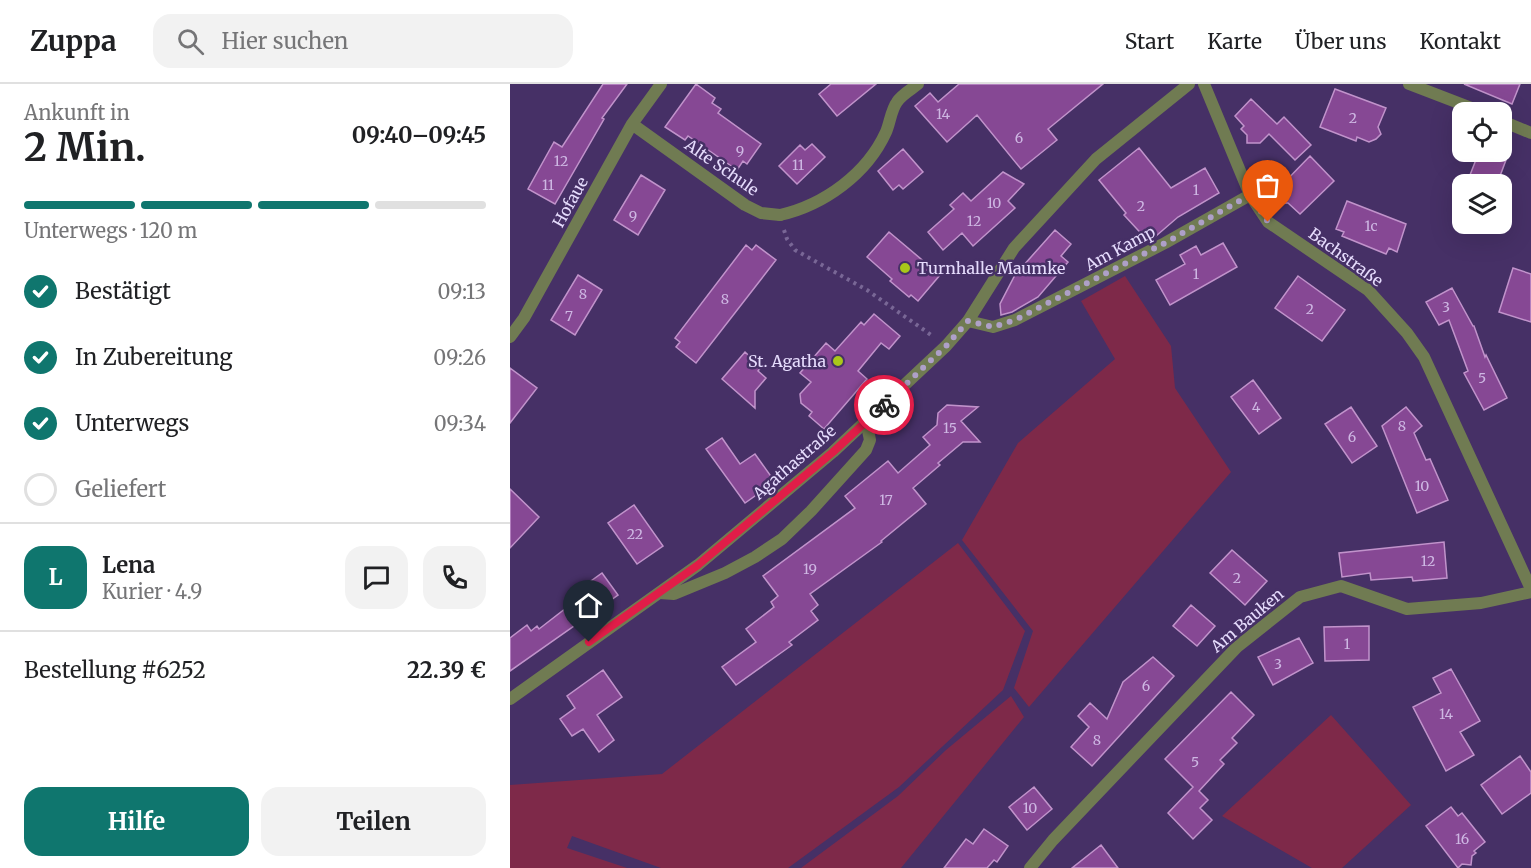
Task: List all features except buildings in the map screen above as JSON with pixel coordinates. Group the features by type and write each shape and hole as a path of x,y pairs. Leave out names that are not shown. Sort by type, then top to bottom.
{"street":[{"name":"Hofaue","path":"510,337 524,318 632,124 661,84"},
{"path":"780,215 801,210 823,199 866,164 886,133 897,102 918,84"},
{"name":"Agathastraße","path":"510,699 698,565 833,452 946,346 968,321 1014,248 1096,159 1189,84"},
{"name":"Bachstraße","path":"1204,84 1250,195 1268,222 1368,290 1407,333 1424,357 1531,590"},
{"path":"1409,84 1456,102"},
{"name":"Alte Schule","path":"632,124 745,205 761,213 780,215"},
{"path":"1512,125 1531,133"},
{"name":"Am Kamp","path":"968,321 993,327 1015,320 1165,243 1250,195"},
{"path":"660,592 674,594 691,588 755,557 782,539 867,450 870,440 867,421"},
{"name":"Am Bauken","path":"1030,868 1053,840 1237,647 1300,597 1341,586 1407,609 1481,603 1531,590"}],"path":[{"path":"780,215 787,239 795,250 867,290 946,346"}],"shaded area":[{"path":"1125,276 1171,346 1175,388 1231,472 1029,707 1014,688 1033,631 962,540 1018,443 1115,359 1081,301"},
{"path":"958,543 1025,631 1003,690 899,787 788,868 661,868 572,836 567,848 627,868 510,868 510,785 662,774"},
{"path":"1011,696 1024,717 901,868 801,868 898,796 946,750"},
{"path":"1331,715 1411,805 1342,868 1312,868 1222,816"}],"way so far":[{"path":"884,405 946,346 968,321 993,327 1015,320 1165,243 1250,195 1268,222"}],"place":[{"name":"Turnhalle Maumke","path":"905,268"},
{"name":"St. Agatha","path":"838,361"}],"route":[{"path":"589,642 698,565 833,452 884,405"}]}
